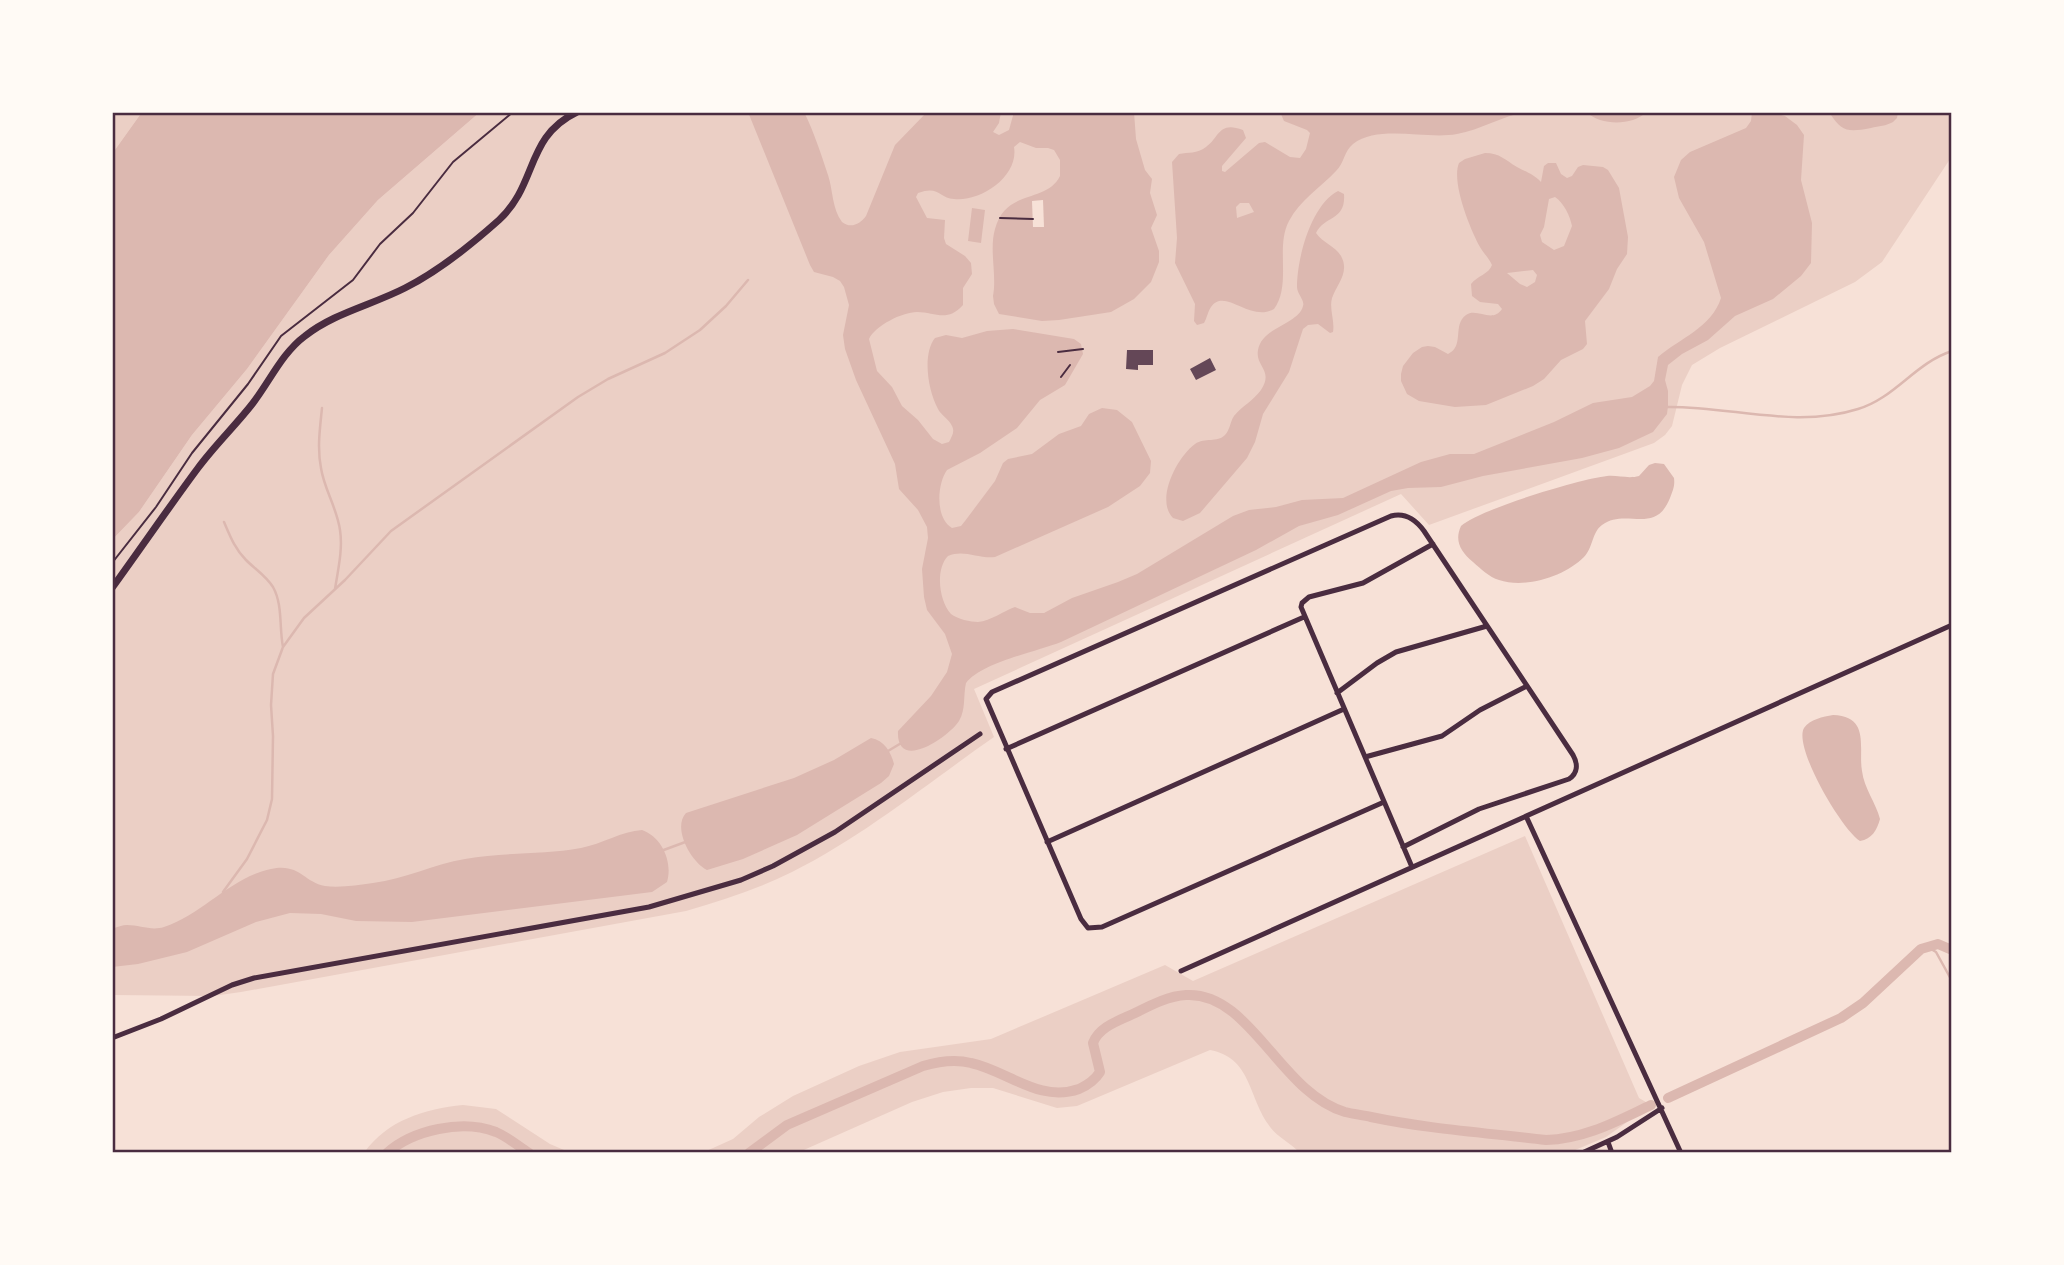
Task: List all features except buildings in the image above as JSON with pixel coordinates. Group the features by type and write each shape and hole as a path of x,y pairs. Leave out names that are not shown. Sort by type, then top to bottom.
{"street":[{"path":"112,588 197,469 251,406 294,345 326,322 426,277 496,222 516,201 523,189 546,135 565,118 577,112"},
{"path":"1384,802 1102,927 1092,929 1082,923 986,699 989,694 1391,516 1404,514 1420,526 1433,544 1577,764 1573,776 1479,809 1403,847"},
{"path":"1412,867 1304,617 1302,603 1309,597 1369,581 1433,544"},
{"path":"1006,749 1304,617"},
{"path":"1181,971 1952,625"},
{"path":"1337,693 1396,652 1488,626"},
{"path":"1365,757 1434,739 1450,732 1489,705 1527,686"},
{"path":"1047,842 1344,709"},
{"path":"112,1038 162,1019 232,985 254,978 649,907 741,880 835,832 980,734"},
{"path":"1526,816 1681,1153"},
{"path":"1581,1153 1608,1142 1662,1108"},
{"path":"1608,1142 1612,1153"}],"path":[{"path":"1000,219 1033,219"},
{"path":"1058,352 1083,349"},
{"path":"1061,377 1070,365"},
{"path":"1065,372 1072,376"}],"shaded area":[{"path":"112,112 142,112 112,154"},
{"path":"142,112 480,112 378,200 329,255 247,369 192,435 139,512 112,540 112,154"},
{"path":"480,112 1952,112 1952,156 1882,262 1855,282 1720,348 1692,365 1682,385 1672,426 1654,443 1429,525 1401,494 974,689 994,737 870,826 819,858 779,878 686,911 241,992 213,996 112,995 112,540 139,512 192,435 247,369 329,255 378,200"},
{"path":"748,112 804,112 828,175 836,211 842,222 852,225 866,216 895,145 927,112 1001,112 999,123 993,132 999,135 1009,130 1014,112 1134,112 1136,139 1145,170 1152,179 1150,193 1157,215 1151,228 1159,251 1159,262 1151,282 1134,299 1111,312 1059,320 1042,321 999,314 993,296 993,245 1000,216 1008,207 1054,185 1060,176 1060,160 1054,150 1036,148 1020,142 1014,147 1011,168 986,192 965,199 954,199 930,190 918,193 916,197 927,218 945,220 946,244 971,263 972,274 963,288 963,305 952,314 946,315 917,312 904,314 883,325 869,339 877,371 892,387 902,406 933,439 942,444 949,442 953,430 938,409 929,383 929,353 935,338 946,335 962,338 987,331 1013,329 1074,339 1081,344 1083,354 1065,385 1040,400 1017,428 980,453 947,470 941,484 939,500 943,517 952,528 961,526 1008,459 1032,454 1059,434 1081,426 1089,414 1102,408 1117,410 1132,422 1151,461 1150,473 1140,486 1108,507 995,557 960,553 948,556 940,577 941,593 947,608 960,619 978,622 1015,607 1030,613 1044,613 1072,598 1137,574 1233,516 1249,510 1302,500 1343,498 1421,462 1450,454 1474,454 1554,422 1593,403 1632,397 1650,386 1654,381 1658,357 1703,325 1717,308 1721,298 1704,242 1679,198 1674,177 1681,160 1690,152 1746,128 1751,121 1752,112 1770,112 1785,116 1797,125 1804,135 1801,180 1812,223 1811,263 1801,276 1773,299 1735,316 1708,340 1668,365 1665,380 1668,391 1667,414 1653,432 1619,448 1582,458 1483,476 1441,487 1391,491 1338,515 1299,526 1256,550 1061,642 984,669 966,683 963,712 959,721 935,742 914,751 905,749 900,743 898,731 931,696 947,672 952,654 945,634 927,610 924,597 922,569 928,538 927,527 918,510 899,489 895,464 856,380 845,349 843,335 849,305 844,287 833,277 814,272 810,265"},
{"path":"1280,112 1528,112 1457,134 1376,135 1353,144 1339,168 1304,200 1289,221 1283,242 1282,288 1274,309 1256,312 1231,303 1217,302 1210,309 1204,323 1197,325 1194,321 1195,304 1175,263 1177,238 1172,162 1179,154 1203,149 1220,131 1229,127 1243,130 1246,138 1222,166 1222,171 1225,172 1259,143 1265,142 1290,157 1300,158 1306,149 1310,133 1284,121","holes":["1240,203 1249,203 1254,212 1237,218 1236,207"]},
{"path":"1586,112 1647,112 1633,120 1608,122"},
{"path":"1829,112 1898,112 1893,122 1851,130 1838,124"},
{"path":"1485,153 1495,154 1541,182 1544,166 1548,163 1556,163 1561,174 1567,178 1583,165 1603,167 1608,170 1619,188 1628,237 1627,254 1609,289 1585,321 1587,344 1583,349 1561,360 1544,379 1533,386 1486,405 1455,407 1419,401 1407,394 1401,374 1403,366 1413,353 1422,347 1435,347 1448,354 1453,350 1460,324 1466,315 1494,315 1502,309 1498,304 1480,302 1472,296 1471,284 1492,265 1476,239 1459,193 1457,171 1459,163","holes":["1555,197 1566,210 1572,226 1564,246 1554,250 1542,242 1540,235 1549,199","1533,270 1537,275 1535,282 1527,287 1507,273"]},
{"path":"1338,191 1344,194 1342,209 1316,233 1341,256 1344,267 1331,302 1333,332 1330,333 1318,324 1308,325 1303,329 1289,372 1263,414 1247,458 1200,513 1183,521 1173,518 1166,501 1167,490 1181,459 1195,444 1225,435 1234,416 1261,390 1266,378 1258,356 1261,342 1300,312 1303,304 1297,287 1298,275 1307,233 1320,208"},
{"path":"972,208 985,210 981,243 968,241"},
{"path":"1664,464 1674,478 1673,490 1664,509 1656,516 1611,520 1602,525 1584,557 1556,575 1533,582 1499,580 1488,575 1460,546 1458,537 1461,526 1488,511 1594,478 1639,476 1649,465"},
{"path":"1833,715 1845,717 1858,727 1863,777 1880,819 1873,833 1860,841 1842,821 1821,788 1803,738 1804,728 1810,722"},
{"path":"871,738 886,747 894,764 889,776 881,783 797,835 743,859 707,870 695,860 682,836 682,819 686,813 794,778 834,760"},
{"path":"642,830 655,838 667,859 667,882 652,892 412,922 356,921 321,914 290,913 256,922 187,952 138,964 112,967 112,929 127,925 164,927 192,914 230,887 271,869 289,869 318,884 337,887 385,881 465,859 581,848"},
{"path":"1525,836 1639,1098 1651,1105 1606,1137 1568,1153 1300,1153 1268,1124 1241,1069 1223,1054 1210,1050 1077,1106 1057,1108 993,1088 971,1088 943,1092 912,1102 797,1153 702,1153 733,1139 759,1117 793,1096 859,1066 900,1052 991,1039 1165,965 1193,981"},
{"path":"463,1105 496,1109 550,1144 571,1153 364,1153 395,1124 421,1113"}],"pier":[{"path":"1043,200 1044,227 1033,227 1032,201"}],"waterway":[{"path":"223,892 247,859 267,820 272,799 273,674 283,647 304,618 345,580 391,531 578,397 608,379 665,353 700,330 726,306 748,280"},
{"path":"1667,407 1787,417 1834,415 1871,404 1939,356 1952,351"},
{"path":"322,408 320,460 341,537 335,589"},
{"path":"224,522 239,551 273,587 280,609 283,647"},
{"path":"888,751 903,742"},
{"path":"661,851 688,841"},
{"path":"1668,1098 1841,1018 1863,1003 1921,949 1938,944 1952,950"},
{"path":"1926,946 1936,952 1952,981"},
{"path":"749,1153 787,1125 935,1063 971,1063 1050,1092 1079,1089 1091,1082 1100,1072 1093,1043 1100,1032 1153,1004 1186,995 1209,998 1229,1009 1302,1085 1322,1101 1345,1112 1414,1125 1546,1140 1587,1133 1651,1105"},
{"path":"387,1153 410,1138 453,1127 483,1128 496,1132 529,1153"}]}
